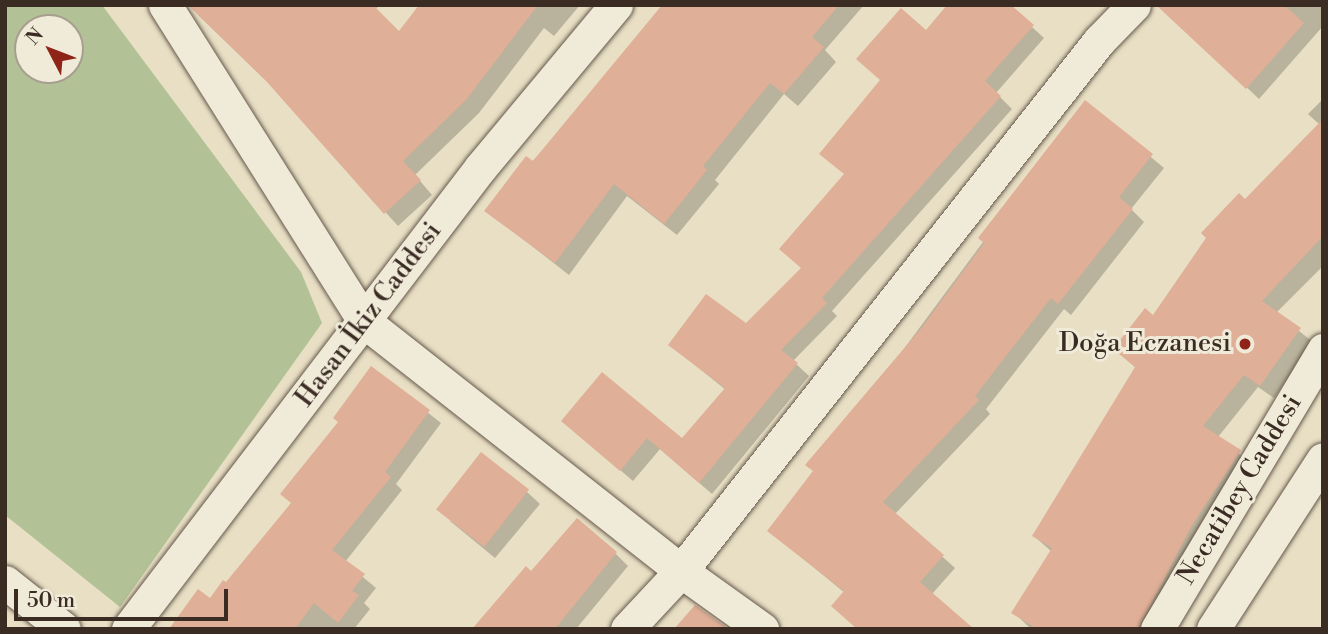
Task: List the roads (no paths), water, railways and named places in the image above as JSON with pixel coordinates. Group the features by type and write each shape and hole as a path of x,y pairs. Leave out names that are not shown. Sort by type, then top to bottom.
{"street":[{"path":"165,5 365,322 681,571 762,629"},
{"name":"Hasan İkiz Caddesi","path":"128,629 481,167 616,5"},
{"path":"627,629 681,571 1057,93 1134,5"},
{"name":"Necatibey Caddesi","path":"1157,629 1323,350"},
{"name":"Necatibey Caddesi","path":"1218,627 1323,459"},
{"path":"5,582 64,629"}],"place":[{"name":"Doğa Eczanesi","path":"1245,344"}]}
